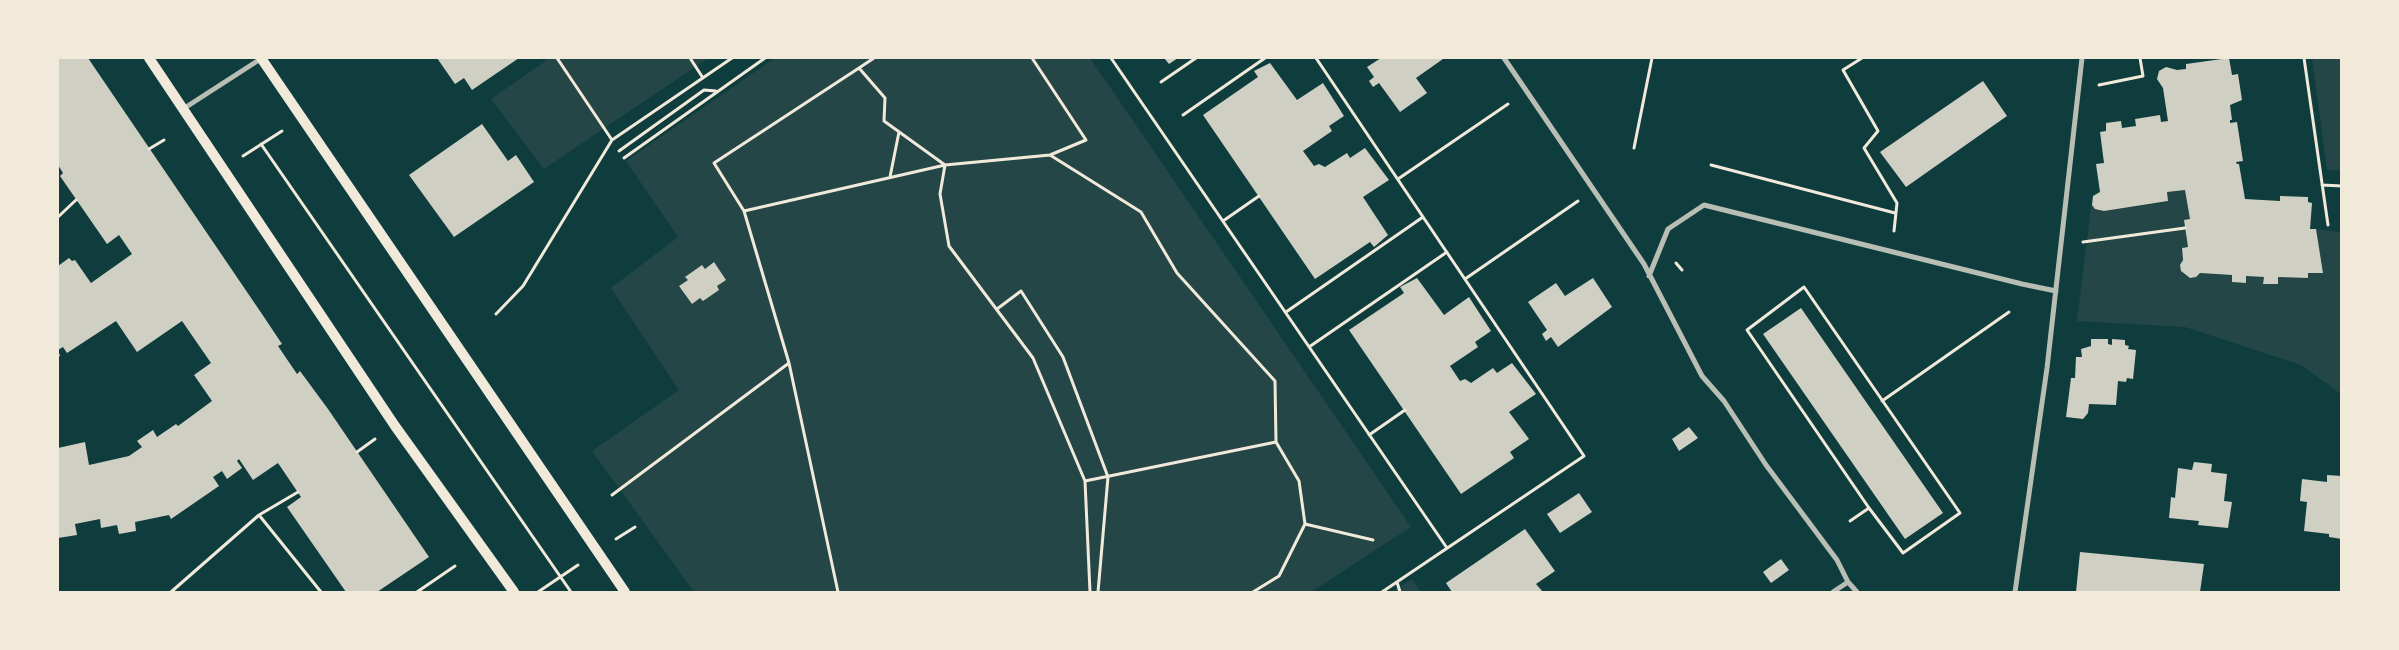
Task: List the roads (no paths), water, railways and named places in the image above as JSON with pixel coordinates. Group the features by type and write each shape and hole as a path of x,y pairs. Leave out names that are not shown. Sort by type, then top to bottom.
{"main road":[{"path":"149,58 395,426 514,592"},
{"path":"262,58 625,592"}],"street":[{"path":"183,109 262,58"},
{"path":"1504,58 1644,264 1702,376 1724,401 1766,465 1837,560 1848,582 1857,592"},
{"path":"2015,592 2056,291 2061,228 2082,58"},
{"path":"1649,276 1668,228 1704,205 2056,291"},
{"path":"1833,592 1848,582"}]}
